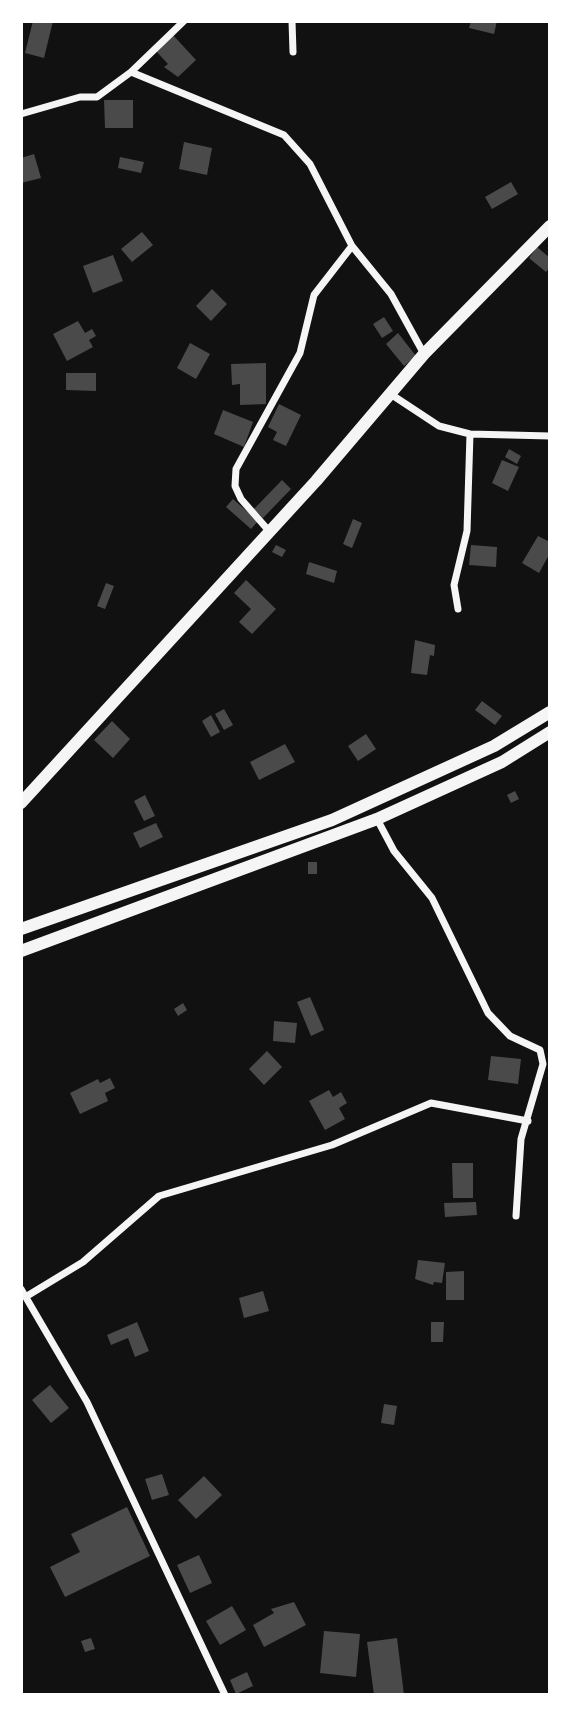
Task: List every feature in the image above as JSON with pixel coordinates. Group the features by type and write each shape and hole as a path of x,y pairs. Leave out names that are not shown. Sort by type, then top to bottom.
{"main road":[{"path":"21,803 392,395 424,354 550,226"},
{"path":"21,929 332,820 483,752 550,712"},
{"path":"21,951 377,819 502,762 550,732"}],"street":[{"path":"21,114 80,97 97,97 131,72 184,21"},
{"path":"292,21 293,52"},
{"path":"131,72 284,135 310,164 352,246 391,294 424,354"},
{"path":"269,531 241,499 235,486 236,469 300,353 314,295 352,246"},
{"path":"392,395 439,426 470,434 550,436"},
{"path":"458,609 454,585 467,531 470,434"},
{"path":"377,819 394,851 432,898 488,1013 510,1035 540,1050 550,1050"},
{"path":"516,1216 520,1139 528,1121 543,1064 540,1050"},
{"path":"225,1695 87,1402 24,1293 83,1262 159,1196 332,1145 431,1103 528,1121"}],"building":[{"path":"33,21 53,21 44,58 25,53"},
{"path":"471,21 497,21 494,34 469,28"},
{"path":"173,35 196,60 178,77 164,67 168,64 155,50"},
{"path":"104,100 133,100 133,128 105,128"},
{"path":"184,142 212,148 207,175 179,169"},
{"path":"34,154 41,178 21,183 21,158"},
{"path":"120,157 144,162 141,173 118,168"},
{"path":"511,182 518,194 492,209 485,197"},
{"path":"142,232 153,245 132,262 121,249"},
{"path":"537,247 550,258 550,267 546,272 529,258"},
{"path":"113,255 123,281 93,293 83,266"},
{"path":"212,289 227,304 211,321 196,306"},
{"path":"384,317 393,331 382,338 373,324"},
{"path":"78,321 85,333 92,329 96,336 89,340 93,347 67,361 53,334"},
{"path":"398,333 416,356 404,366 386,344"},
{"path":"190,343 210,354 196,379 177,368"},
{"path":"266,363 266,404 240,405 240,384 232,385 231,364"},
{"path":"66,373 96,373 96,391 66,390"},
{"path":"279,404 301,415 286,446 273,440 277,432 268,427"},
{"path":"223,410 253,422 244,447 214,434"},
{"path":"509,449 521,456 517,464 505,457"},
{"path":"502,460 519,467 508,491 492,483"},
{"path":"282,480 291,489 263,518 254,509"},
{"path":"233,499 258,521 251,529 226,507"},
{"path":"353,519 362,523 352,548 343,544"},
{"path":"538,536 550,542 550,553 539,573 522,563"},
{"path":"276,545 286,550 282,557 272,552"},
{"path":"471,545 497,547 496,567 469,565"},
{"path":"309,562 337,571 334,583 306,574"},
{"path":"246,580 276,609 252,634 239,622 251,609 234,593"},
{"path":"106,583 114,586 105,609 97,606"},
{"path":"415,640 435,645 434,656 430,655 427,675 411,673"},
{"path":"482,701 502,716 495,725 475,710"},
{"path":"224,709 233,725 224,730 215,714"},
{"path":"211,715 220,732 211,737 202,721"},
{"path":"112,721 130,739 113,758 94,740"},
{"path":"366,734 376,749 358,761 348,746"},
{"path":"285,744 295,762 259,780 250,762"},
{"path":"515,791 519,799 511,803 507,795"},
{"path":"145,795 155,816 144,821 134,801"},
{"path":"156,823 163,837 140,848 133,833"},
{"path":"308,862 317,862 317,874 308,874"},
{"path":"310,997 324,1030 311,1036 297,1002"},
{"path":"183,1003 187,1010 178,1016 174,1009"},
{"path":"274,1021 297,1023 295,1043 273,1041"},
{"path":"267,1051 282,1067 264,1085 249,1069"},
{"path":"491,1056 521,1059 518,1084 488,1080"},
{"path":"110,1078 115,1088 105,1093 108,1101 80,1114 70,1093 98,1079 100,1083"},
{"path":"329,1090 333,1097 341,1092 347,1103 339,1108 345,1119 325,1130 309,1101"},
{"path":"452,1163 473,1163 473,1198 453,1198"},
{"path":"476,1202 477,1215 445,1217 444,1203"},
{"path":"418,1260 445,1263 442,1283 434,1282 433,1285 415,1279"},
{"path":"464,1271 464,1300 446,1300 446,1272"},
{"path":"263,1291 269,1311 244,1318 239,1298"},
{"path":"137,1322 149,1351 135,1357 128,1338 111,1345 107,1335"},
{"path":"431,1322 444,1322 443,1342 431,1342"},
{"path":"50,1385 69,1408 51,1423 32,1400"},
{"path":"384,1404 397,1406 394,1425 381,1423"},
{"path":"162,1474 169,1495 152,1500 145,1479"},
{"path":"204,1476 222,1495 196,1519 178,1500"},
{"path":"127,1507 150,1556 65,1597 50,1567 80,1552 71,1534"},
{"path":"199,1555 212,1583 190,1593 177,1565"},
{"path":"294,1602 306,1625 264,1647 253,1625 274,1613 271,1609"},
{"path":"232,1606 246,1630 220,1645 206,1621"},
{"path":"324,1631 360,1634 356,1677 320,1673"},
{"path":"91,1638 95,1649 85,1652 81,1641"},
{"path":"397,1638 404,1695 374,1695 367,1642"},
{"path":"247,1672 253,1686 236,1694 230,1680"}]}
